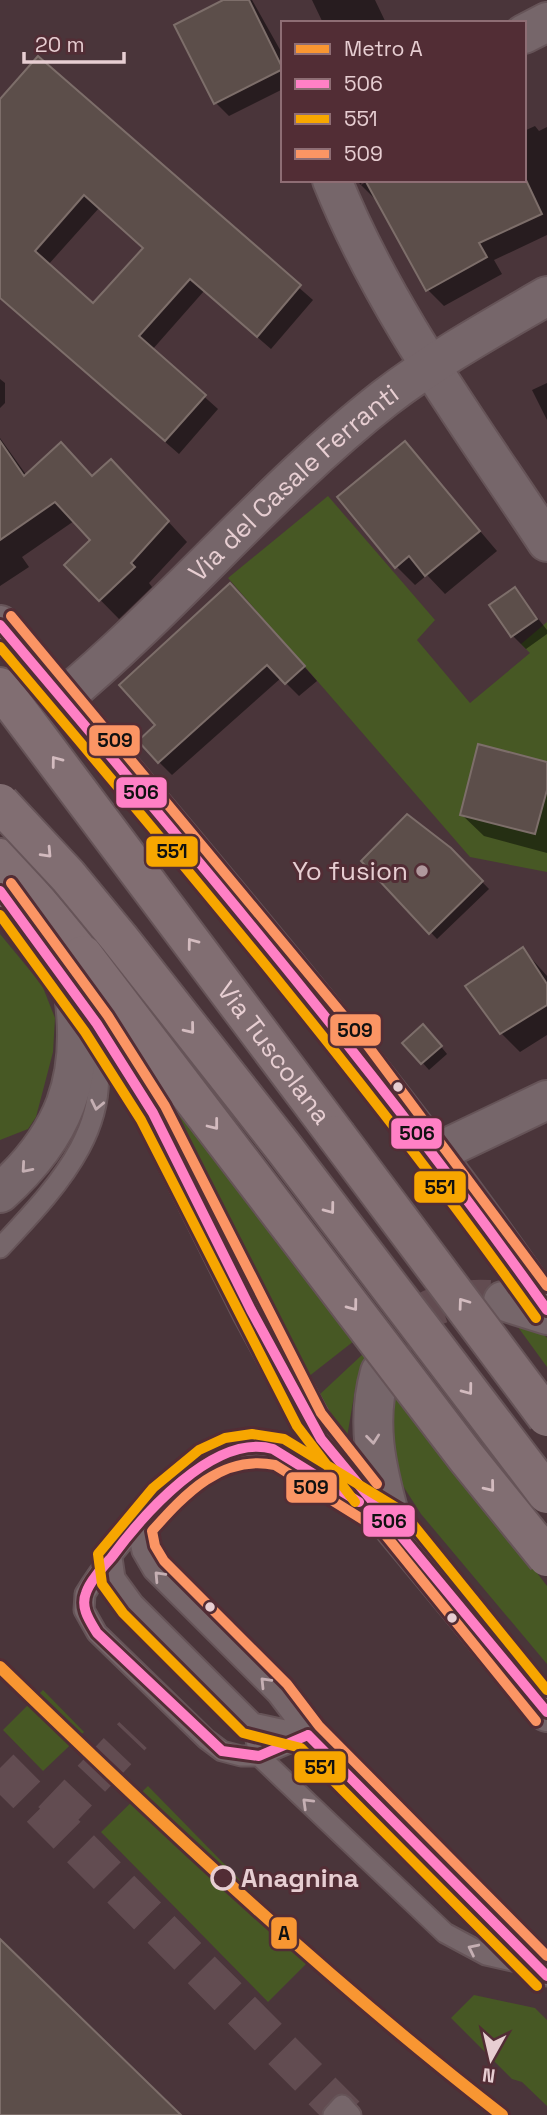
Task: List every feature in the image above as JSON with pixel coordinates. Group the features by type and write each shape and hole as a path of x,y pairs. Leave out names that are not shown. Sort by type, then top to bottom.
{"main road":[{"path":"526,33 547,22"},
{"path":"333,182 373,268 432,365 547,542"},
{"name":"Via del Casale Ferranti","path":"62,699 331,445 385,399 432,365 547,296"},
{"path":"0,625 144,792 372,1072 547,1313"},
{"name":"Via Tuscolana","path":"0,687 547,1417"},
{"name":"Via Tuscolana","path":"0,803 120,938 284,1148 547,1494"},
{"path":"0,858 83,955 466,1457 547,1557"},
{"path":"0,891 74,992 153,1113 309,1420 351,1477 392,1521 547,1712"},
{"path":"0,1193 34,1159 53,1131 73,1086 79,1027 74,992"},
{"path":"434,1154 547,1100"},
{"path":"503,1301 547,1313"},
{"path":"380,1371 372,1405 372,1438 392,1521"}],"lane":[{"path":"0,1248 40,1206 74,1159 95,1117 100,1095 100,1072 93,1043 74,992"},
{"path":"308,1735 259,1756 231,1754 205,1739 93,1628 84,1610 85,1594 167,1493 205,1463 241,1446 262,1446 279,1452 392,1521"},
{"path":"138,1527 142,1550 149,1564 277,1694 308,1735 543,1971"},
{"path":"112,1558 115,1578 127,1596 253,1723 308,1735"},
{"path":"253,1723 259,1756 445,1933 486,1955 543,1971"}],"green space":[{"path":"328,496 435,620 417,640 470,703 530,653 521,644 547,622 547,762 478,744 460,814 535,834 547,790 547,872 470,857 228,578"},
{"path":"0,934 42,985 55,1018 53,1052 36,1117 28,1129 0,1140"},
{"path":"174,1105 354,1341 308,1377 293,1353"},
{"path":"515,1323 538,1328 547,1338 547,1367"},
{"path":"364,1353 367,1359 355,1390 347,1437 318,1396"},
{"path":"395,1378 416,1415 547,1586 547,1664 421,1514 389,1464"},
{"path":"43,1690 84,1732 43,1771 3,1730"},
{"path":"148,1786 314,1956 268,2002 101,1832"},
{"path":"474,1995 535,2008 547,2020 547,2106 522,2082 512,2079 451,2018"}],"building":[{"path":"223,0 249,0 281,65 281,70 214,104 174,25"},
{"path":"38,56 301,285 257,337 190,279 139,336 206,395 165,441 0,298 0,99","holes":["84,195 143,248 93,303 35,251"]},
{"path":"526,180 542,214 479,243 487,257 426,291 366,182"},
{"path":"0,441 24,476 61,442 92,476 111,459 169,521 131,563 135,567 99,601 64,565 90,540 55,502 0,540"},
{"path":"405,441 480,531 425,576 409,556 395,568 337,497"},
{"path":"230,583 305,666 285,684 267,665 158,763 138,741 155,725 119,685"},
{"path":"515,587 537,619 511,637 489,605"},
{"path":"478,744 547,762 547,790 535,834 460,815"},
{"name":"Yo fusion","path":"407,814 451,848 483,881 429,934 361,861"},
{"path":"523,947 547,984 547,1005 500,1034 465,986"},
{"path":"423,1024 442,1046 421,1064 402,1043"},
{"path":"0,1939 181,2115 0,2115"}],"tunnel":[{"path":"380,1372 397,1337 421,1314 451,1302 490,1299"},
{"path":"52,1820 133,1735"},
{"path":"0,1768 346,2115"}],"metro line":[{"name":"A","path":"0,1667 245,1898 371,2009 502,2115"}],"transit line":[{"name":"509","path":"11,616 362,1038 547,1286"},
{"name":"506","path":"0,625 212,877 349,1047 483,1221 547,1310"},
{"name":"551","path":"0,647 275,977 408,1145 536,1318"},
{"name":"509","path":"11,883 108,1016 165,1106 321,1413 377,1484"},
{"name":"506","path":"0,891 97,1024 153,1113 251,1310 321,1439 547,1712"},
{"name":"551","path":"0,915 85,1032 141,1120 297,1426 355,1502"},
{"name":"551","path":"537,1986 301,1748 243,1733 123,1613 102,1584 98,1554 153,1488 199,1450 225,1438 252,1434 284,1439 402,1511 547,1690"},
{"name":"506","path":"308,1735 259,1756 222,1751 97,1633 87,1614 84,1599 97,1575 160,1501 204,1465 227,1453 250,1447 273,1449 359,1502"},
{"name":"509","path":"536,1721 383,1532 275,1465 256,1463 221,1471 191,1491 152,1531 155,1546 164,1561 287,1684 319,1726 547,1956"},
{"name":"506","path":"308,1735 547,1976"}],"place":[{"name":"Yo fusion","path":"422,871"},
{"name":"Anagnina","path":"223,1878"}]}
